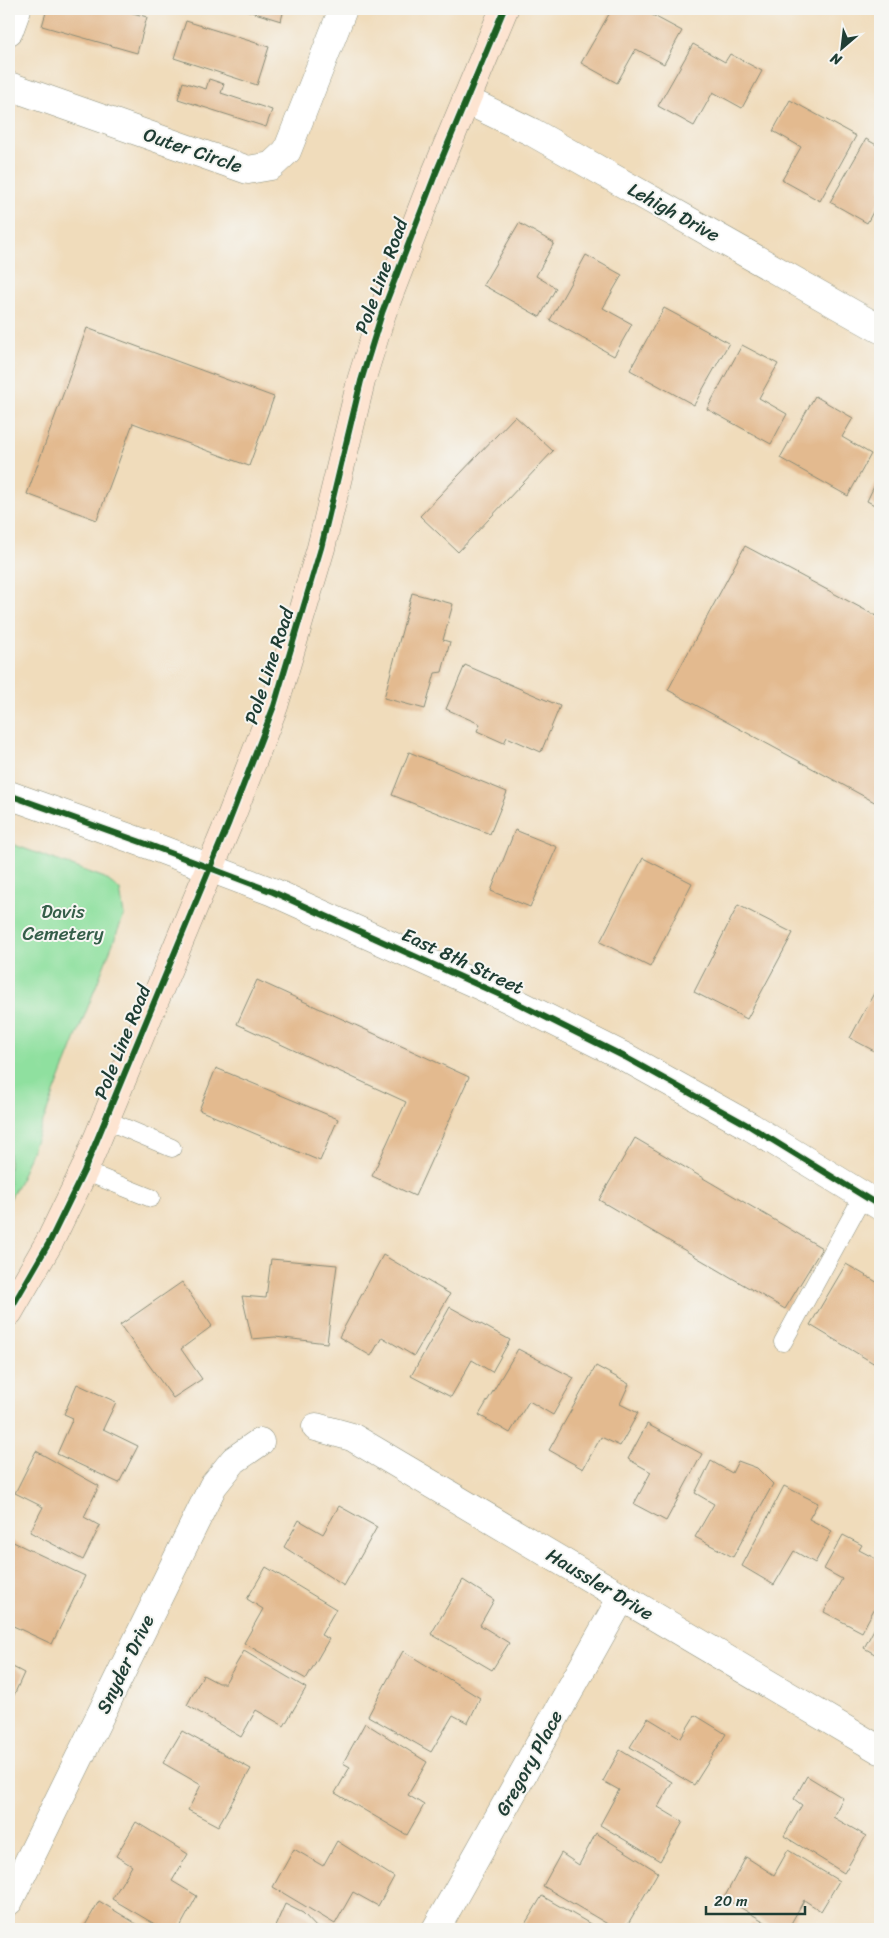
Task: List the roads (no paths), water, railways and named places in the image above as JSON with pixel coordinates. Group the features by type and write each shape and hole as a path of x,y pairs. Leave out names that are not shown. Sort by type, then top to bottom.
{"main road":[{"name":"Pole Line Road","path":"9,1312 50,1241 84,1171 210,867 274,706 321,548 361,380 382,313 504,9"}],"street":[{"path":"9,31 17,9"},
{"name":"Outer Circle","path":"9,86 248,170 271,166 287,151 343,9"},
{"name":"Lehigh Drive","path":"466,100 532,132 880,329"},
{"name":"East 8th Street","path":"9,795 210,867 282,896 532,1010 624,1057 751,1127 872,1201"},
{"name":"Haussler Drive","path":"316,1427 352,1437 880,1750"},
{"name":"Snyder Drive","path":"9,1901 213,1486 234,1460 260,1442"},
{"name":"Gregory Place","path":"436,1929 622,1596"}],"lane":[{"path":"106,1120 172,1148"},
{"path":"84,1171 151,1198"},
{"path":"783,1342 872,1201"}],"park label":[{"name":"Davis Cemetery","path":"63,922"}]}
